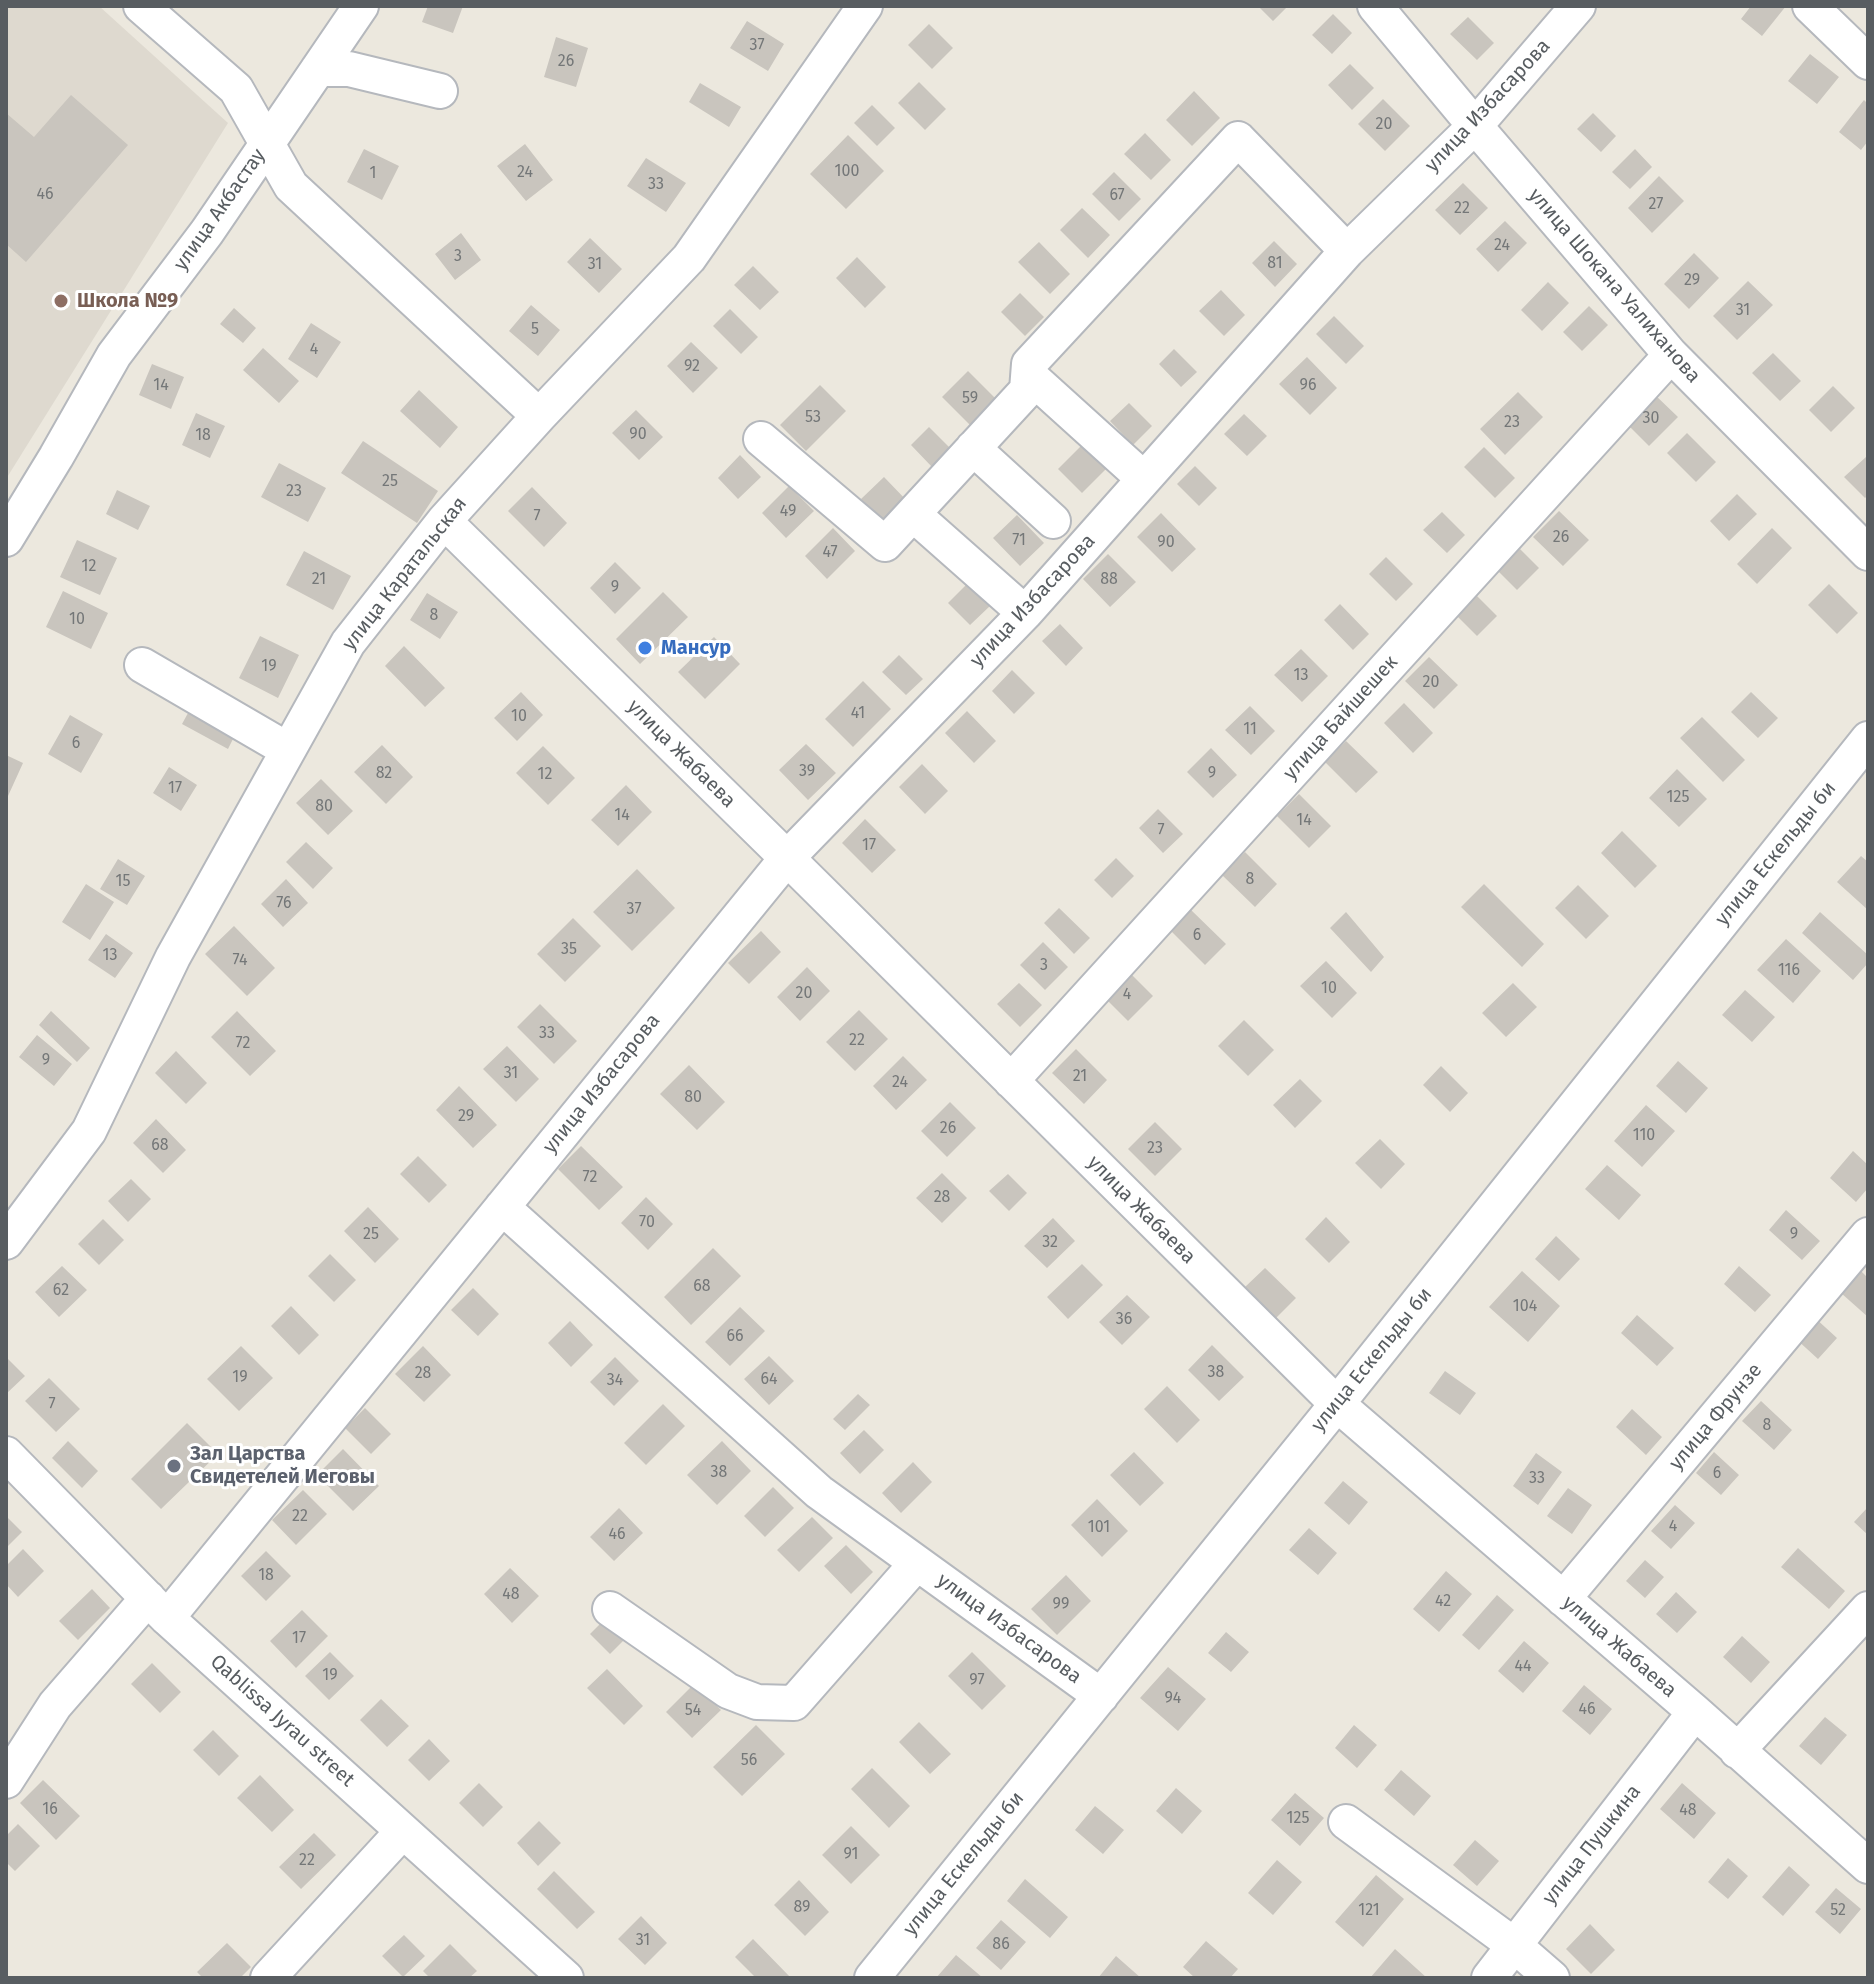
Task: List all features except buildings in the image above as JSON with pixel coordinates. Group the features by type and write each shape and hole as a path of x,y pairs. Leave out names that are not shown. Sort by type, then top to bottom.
{"street":[{"path":"141,6 236,89 291,186 539,416"},
{"name":"улица Акбастау","path":"6,539 114,355 207,232 361,6"},
{"name":"улица Каратальская","path":"6,1242 89,1131 173,957 348,643 444,521 689,258 865,6"},
{"name":"улица Шокана Уалиханова","path":"1375,6 1671,355 1868,553"},
{"name":"улица Избасарова","path":"6,1781 55,1705 157,1608 502,1207 787,858 1025,613 1347,251 1475,126 1578,6"},
{"path":"1810,6 1868,62"},
{"path":"318,69 349,69 440,91"},
{"path":"761,439 885,544 1027,390 1029,364 1238,139 1347,251"},
{"name":"улица Байшешек","path":"1011,1081 1671,355"},
{"path":"1029,375 1144,479"},
{"path":"973,448 1053,521"},
{"path":"913,514 1025,613"},
{"name":"улица Жабаева","path":"444,521 1337,1404 1695,1712 1868,1866"},
{"path":"142,665 288,750"},
{"name":"улица Ескельды би","path":"872,1978 1337,1404 1868,739"},
{"name":"улица Избасарова","path":"502,1207 819,1492 1101,1696"},
{"name":"улица Фрунзе","path":"1563,1599 1868,1235"},
{"name":"Qablissa Jyrau street","path":"6,1454 157,1608 566,1978"},
{"name":"улица Избасарова","path":"610,1609 728,1691 757,1702 794,1703 917,1563"},
{"path":"1737,1751 1868,1609"},
{"name":"улица Пушкина","path":"1489,1978 1695,1712"},
{"path":"1346,1822 1514,1945 1552,1978"},
{"path":"268,1978 403,1831"}],"shaded area":[{"name":"Школа №9","path":"6,6 99,6 228,123 6,479"}],"place":[{"name":"Школа №9","path":"61,301"},
{"name":"Мансур","path":"645,648"},
{"name":"Зал Царства Свидетелей Иеговы","path":"174,1466"}]}
